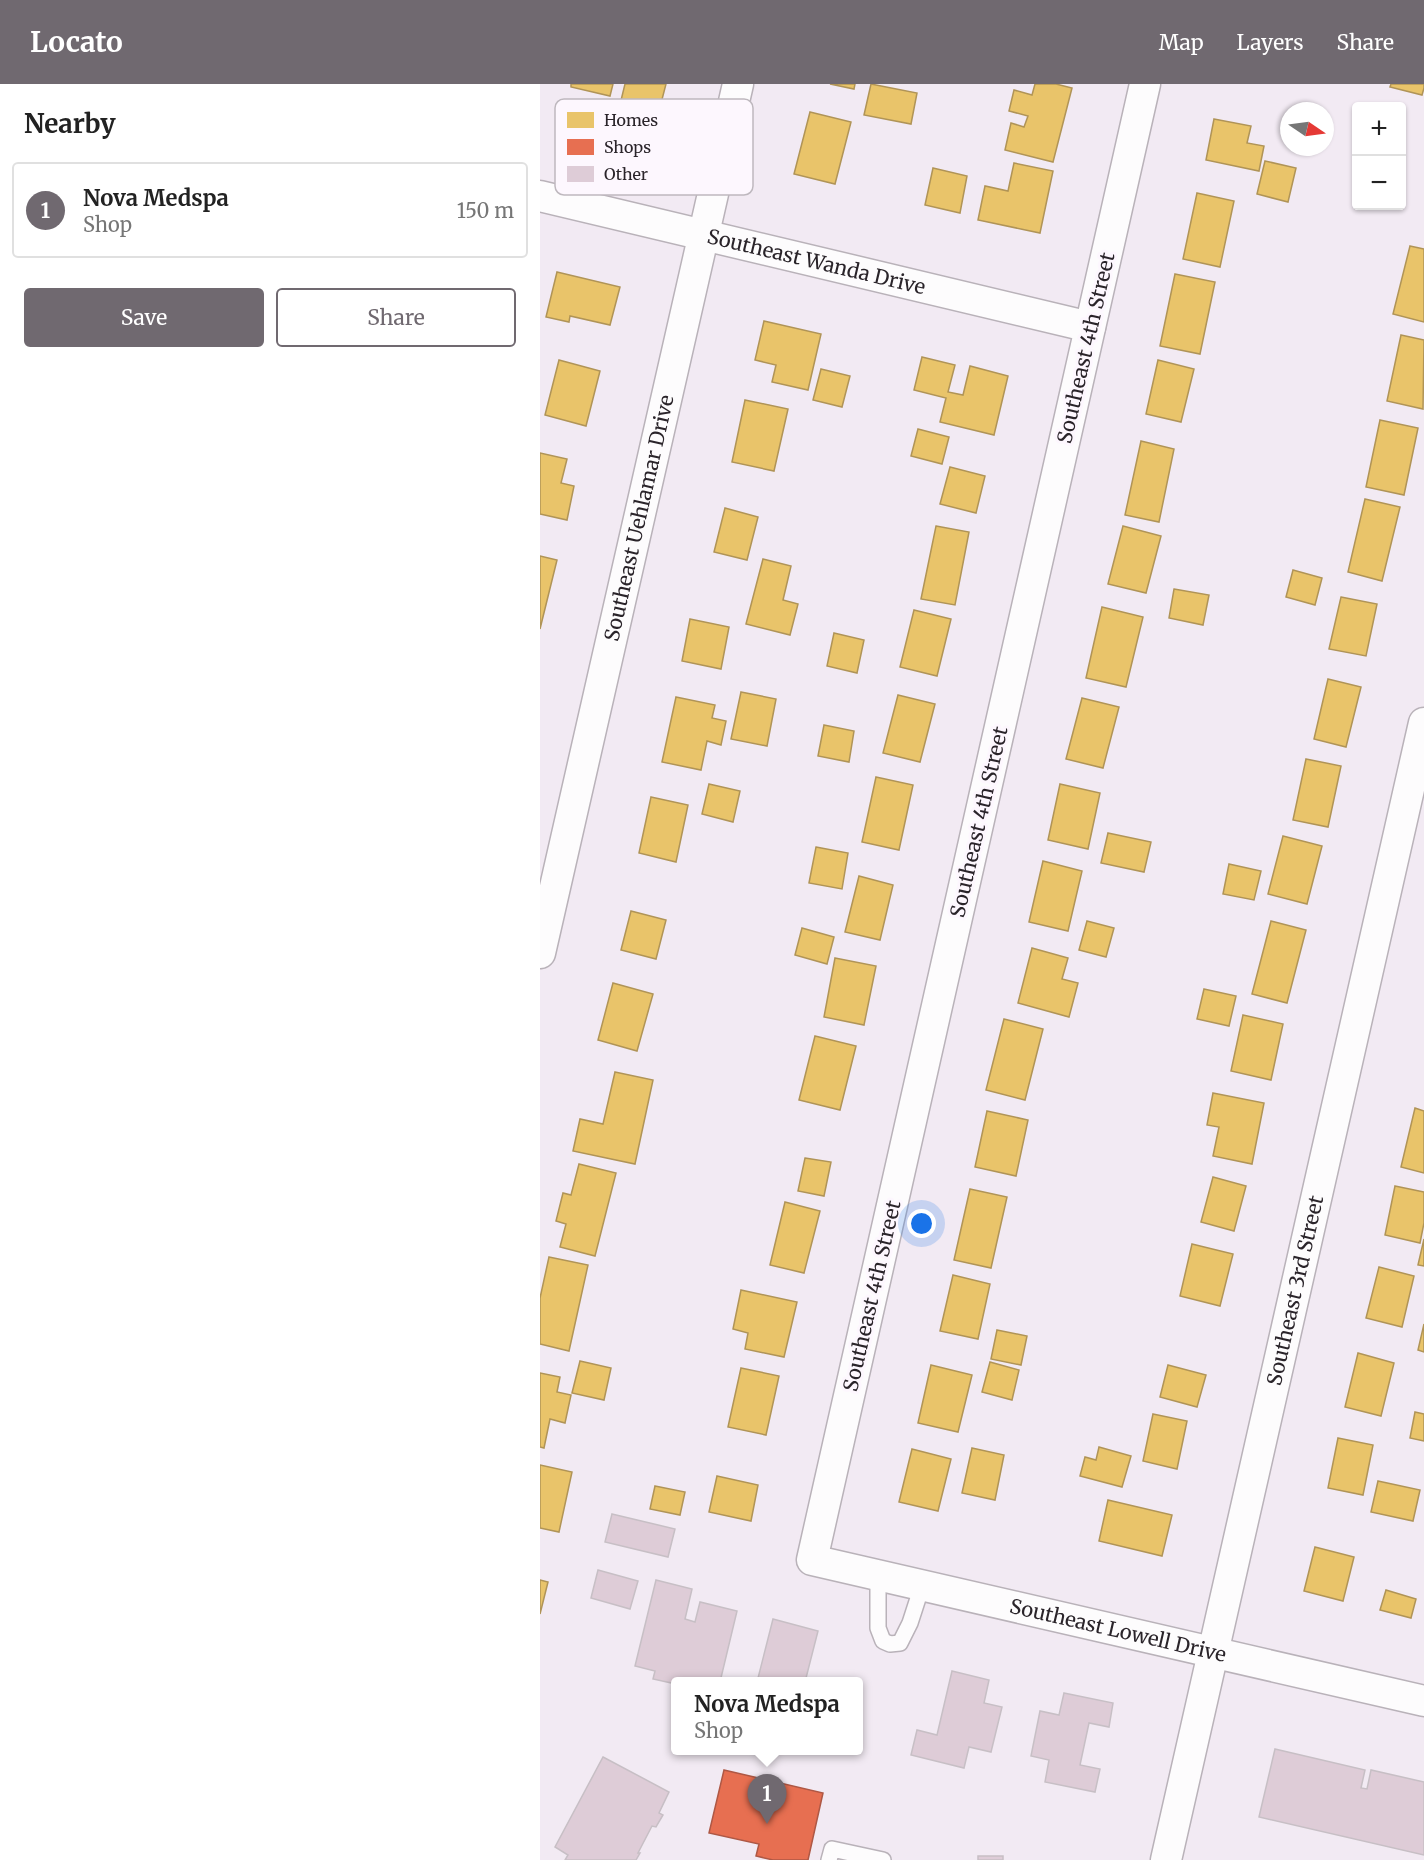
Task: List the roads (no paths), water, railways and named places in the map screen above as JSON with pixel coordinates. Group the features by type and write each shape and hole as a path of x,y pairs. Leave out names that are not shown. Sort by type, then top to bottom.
{"street":[{"name":"Southeast Uehlamar Drive","path":"735,99 738,84"},
{"name":"Southeast 4th Street","path":"812,1560 1145,84"},
{"name":"Southeast Uehlamar Drive","path":"540,953 713,195"},
{"name":"Southeast Wanda Drive","path":"540,196 1090,327"},
{"name":"Southeast 3rd Street","path":"1167,1860 1424,723"},
{"name":"Southeast Lowell Drive","path":"812,1560 1424,1701"}],"lane":[{"path":"878,1575 878,1628 883,1641 890,1644 900,1643 910,1623 922,1586"},
{"path":"829,1860 832,1849 883,1860"}],"place":[{"name":"Nova Medspa","path":"767,1824"}]}
